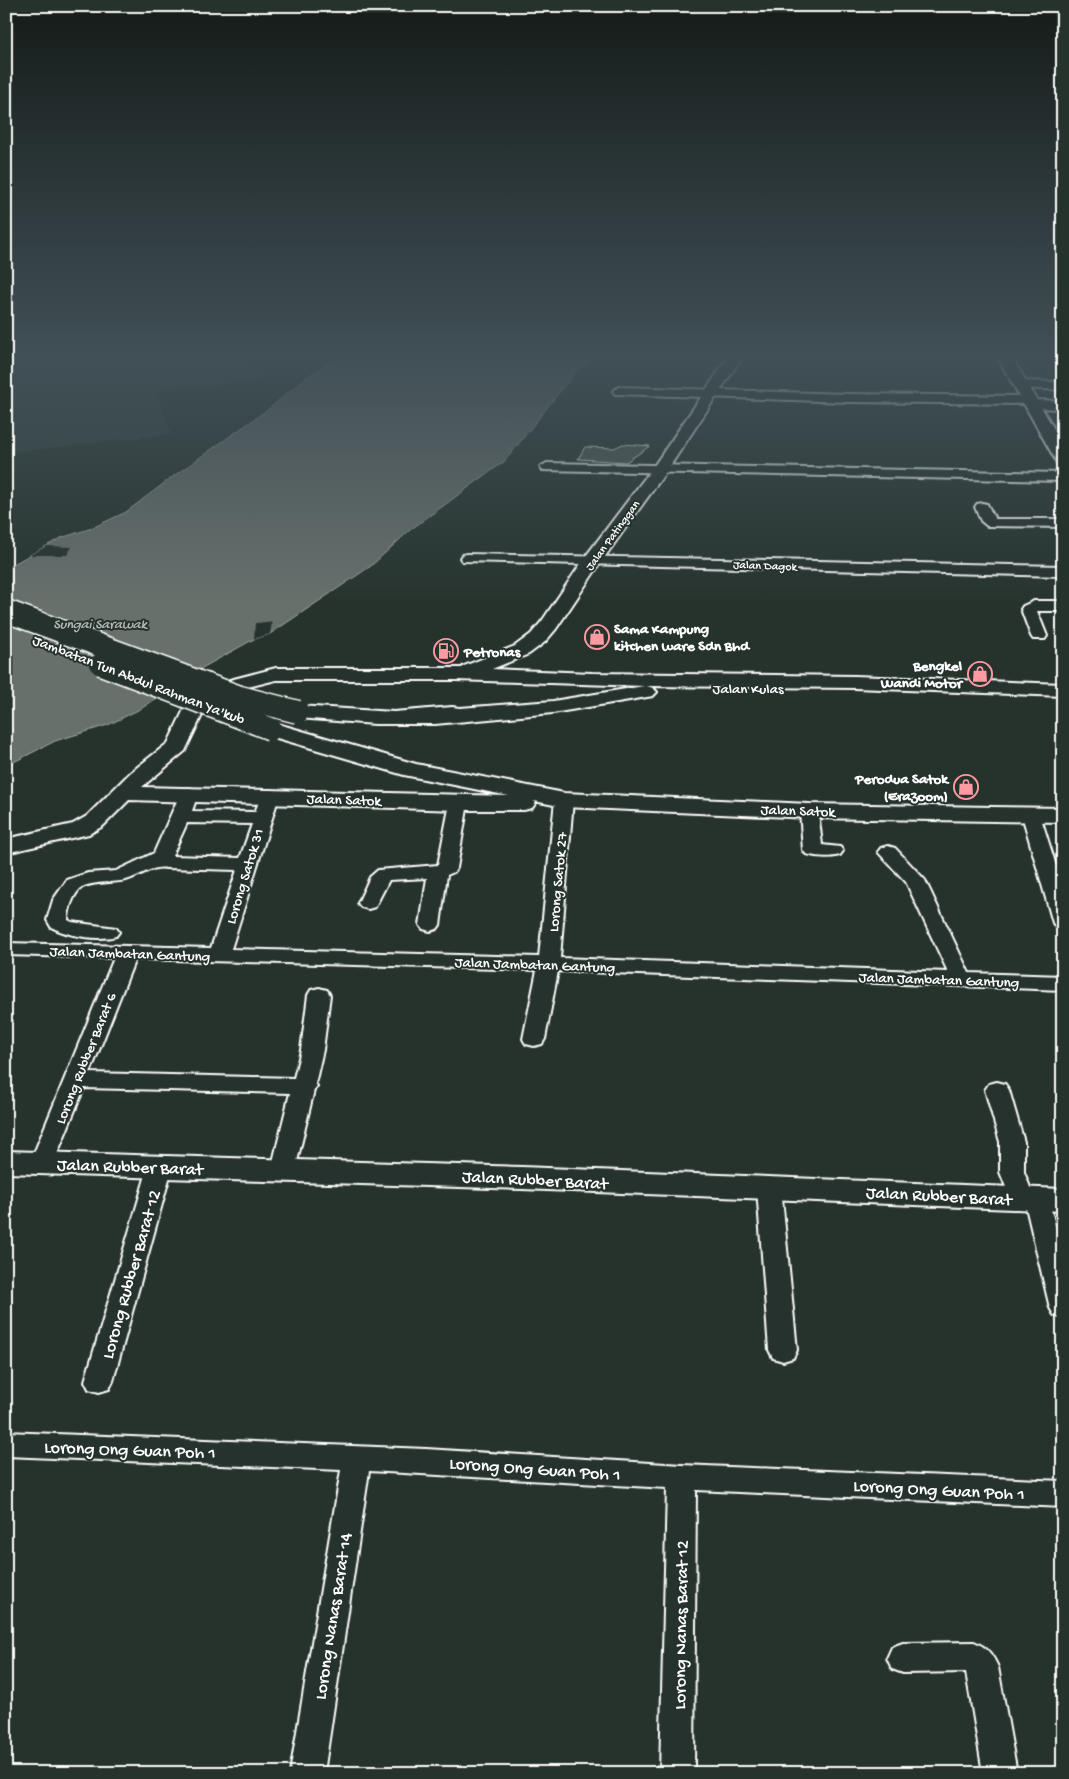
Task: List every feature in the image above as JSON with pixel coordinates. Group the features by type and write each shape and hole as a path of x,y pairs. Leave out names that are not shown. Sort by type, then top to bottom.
{"main road":[{"name":"Jalan Patinggan","path":"455,674 478,668 528,646 538,638 560,612 593,560 680,439"},
{"path":"1051,439 1063,459"},
{"name":"Jambatan Tun Abdul Rahman Ya'kub","path":"6,612 240,697 298,712"},
{"name":"Jambatan Tun Abdul Rahman Ya'kub","path":"6,628 271,729"},
{"path":"528,646 536,654 592,679"},
{"path":"6,846 81,829 95,821 138,778 177,746 194,708 209,695 233,684 276,674 455,674"},
{"name":"Jalan Kulas","path":"455,674 592,679 854,682 1063,690"},
{"name":"Jalan Kulas","path":"435,717 472,709 612,690 709,680"},
{"name":"Jalan Kulas","path":"298,712 358,716 435,717 554,707 674,689 713,687 1063,695"},
{"name":"Jalan Satok","path":"271,729 563,811 809,810 1063,815"},
{"name":"Jalan Satok","path":"124,793 189,794 266,807 534,803 563,811"},
{"name":"Jalan Rubber Barat","path":"6,1162 160,1168 283,1170 1040,1199"}],"street":[{"path":"546,467 1063,477"},
{"path":"982,507 988,521 992,523 1063,523"},
{"name":"Jalan Dagok","path":"467,558 1063,571"},
{"path":"1039,636 1029,609 1034,606 1063,606"},
{"path":"109,932 68,928 58,922 56,916 67,890 78,881 93,877 121,875 162,857 176,823 182,817 189,794"},
{"path":"368,902 380,877 385,874 438,872 447,868 459,803"},
{"path":"182,817 266,807"},
{"name":"Lorong Satok 31","path":"219,955 266,807"},
{"path":"809,810 813,850 833,851"},
{"name":"Lorong Satok 27","path":"534,1039 549,964 563,811"},
{"path":"1031,815 1063,923"},
{"path":"888,852 915,880 957,967 960,980"},
{"path":"162,857 166,862 248,864"},
{"path":"430,925 438,872"},
{"name":"Jalan Jambatan Gantung","path":"6,950 549,964 1063,983"},
{"name":"Lorong Rubber Barat 6","path":"42,1163 127,953"},
{"path":"283,1170 305,1086 319,995"},
{"path":"76,1080 305,1086"},
{"path":"997,1090 1012,1142 1012,1172 1040,1199 1063,1308"},
{"name":"Lorong Rubber Barat 12","path":"100,1381 160,1168"},
{"path":"769,1188 783,1350"},
{"name":"Lorong Ong Guan Poh 1","path":"6,1444 357,1458 682,1477 1063,1494"},
{"name":"Lorong Nanas Barat 14","path":"307,1773 357,1458"},
{"name":"Lorong Nanas Barat 12","path":"677,1773 682,1477"},
{"path":"903,1658 974,1657 982,1667 1000,1773"}],"shaded area":[{"path":"6,439 128,439 6,453"}],"water":[{"name":"Sungai Sarawak","path":"226,439 522,439 505,461 410,530 371,566 270,634 254,639 202,668 142,708 108,725 55,741 6,766 6,568 61,538 92,528 126,512"}],"pier":[{"path":"47,546 72,547 67,555 30,555"},
{"path":"272,622 270,634 254,639 255,623"}],"building":[{"path":"623,444 650,446 626,462 578,459 585,447 614,448"}],"place":[{"name":"Sama Kampung kitchen ware Sdn Bhd","path":"597,637"},
{"name":"Petronas","path":"446,651"},
{"name":"Bengkel Wandi Motor","path":"980,674"},
{"name":"Perodua Satok (Erazoom)","path":"966,787"}]}
